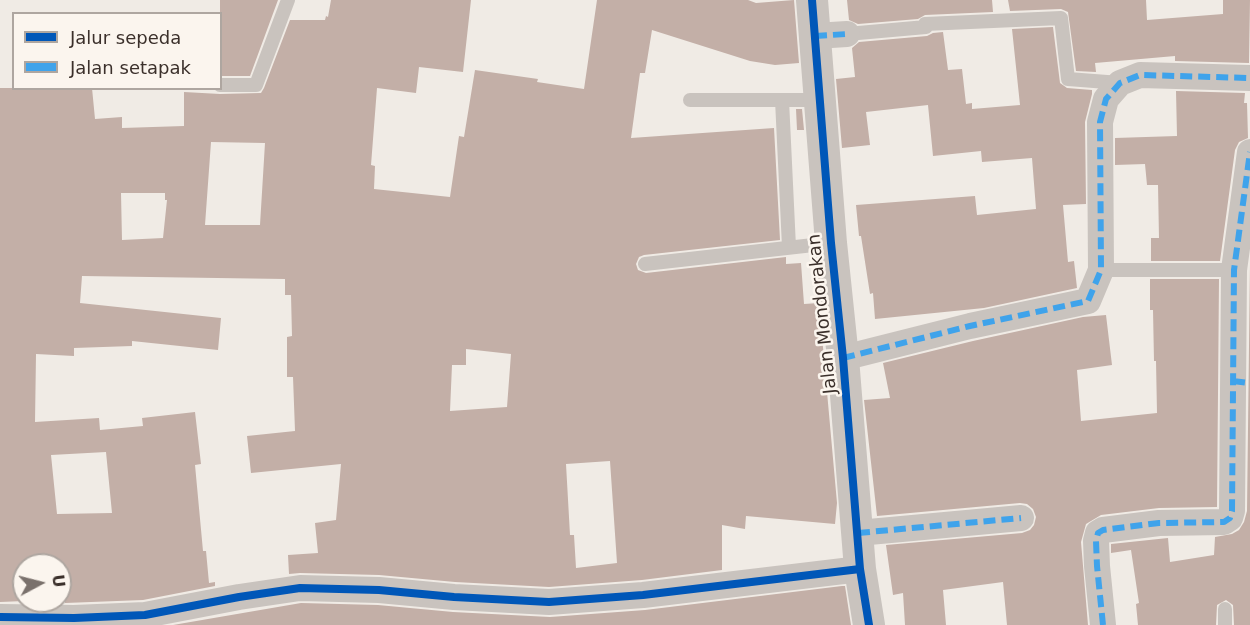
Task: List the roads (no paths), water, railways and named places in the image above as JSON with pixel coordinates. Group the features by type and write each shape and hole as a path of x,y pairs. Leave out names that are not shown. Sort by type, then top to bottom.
{"street":[{"name":"Jalan Mondorakan","path":"812,0 860,569 869,625"},
{"path":"815,36 847,34"},
{"path":"843,358 970,326 1083,303 1089,299 1101,270 1100,122 1106,99 1120,83 1140,75 1250,78"},
{"path":"1104,625 1096,566 1098,533 1103,530 1159,523 1224,522 1230,518 1232,512 1241,382 1234,270 1250,153"},
{"path":"858,533 1021,518"},
{"path":"0,617 107,621 300,588 379,590 549,602 643,595 860,569"}],"lane":[{"path":"222,85 256,85 288,0"},
{"path":"847,34 926,27 925,24 1061,18 1068,79 1120,83"},
{"path":"690,100 820,100"},
{"path":"782,100 789,247"},
{"path":"645,264 831,243"},
{"path":"1101,270 1234,270"},
{"path":"1225,609 1225,625"}]}
